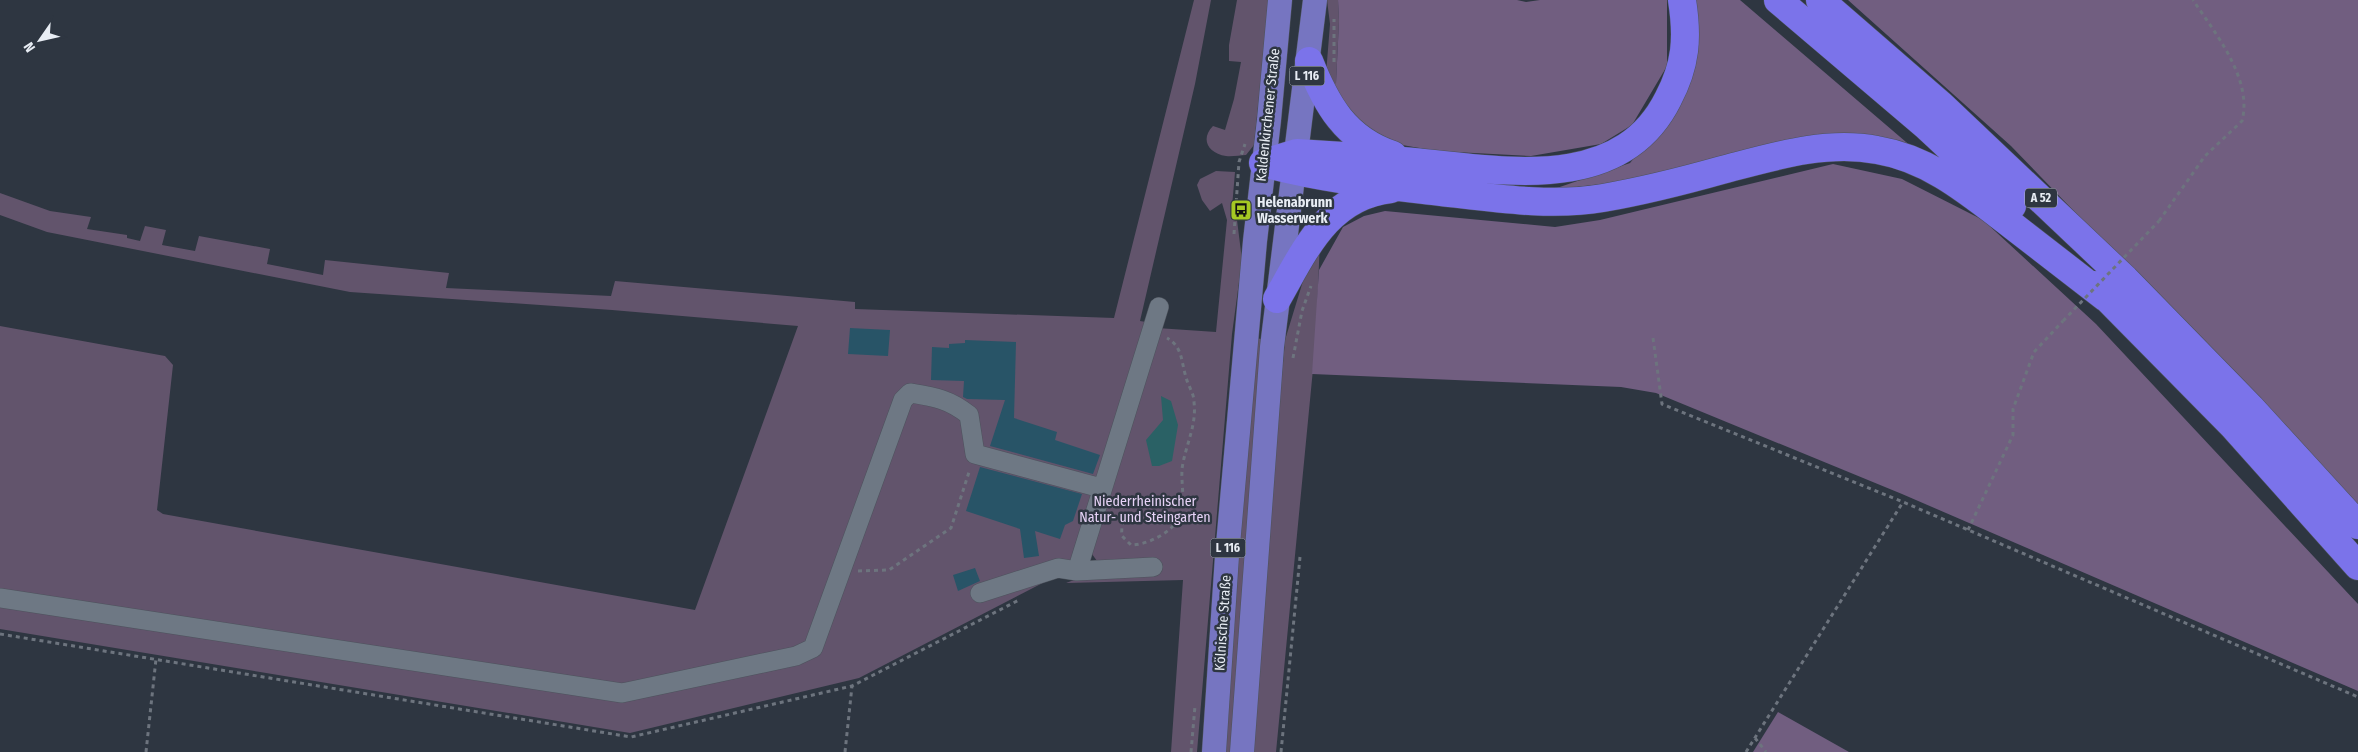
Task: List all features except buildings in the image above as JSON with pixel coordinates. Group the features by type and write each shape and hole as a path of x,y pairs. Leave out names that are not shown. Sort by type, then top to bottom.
{"highway":[{"path":"1263,163 1413,162 1521,172 1560,170 1598,161 1631,144 1649,129 1663,110 1679,78 1686,44 1682,0"},
{"name":"A 52","path":"1778,0 1925,125 2106,298 2233,426 2358,566"},
{"name":"A 52","path":"1820,0 1940,104 2125,279 2207,361 2358,525"},
{"path":"1322,64 1325,99 1340,120 1358,137 1380,151 1413,162"},
{"path":"1295,162 1408,188 1489,197 1556,201 1600,199 1640,192 1805,150 1840,148 1877,150 1910,159 1943,173 2106,298"},
{"path":"1277,299 1311,240 1336,212 1348,202 1388,189 1408,188"}],"main road":[{"name":"Kaldenkirchener Straße","path":"1247,345 1280,0"},
{"name":"L 116","path":"1277,299 1295,162 1322,64 1325,5"},
{"name":"Kölnische Straße","path":"1242,752 1277,299"},
{"name":"Kölnische Straße","path":"1214,752 1227,556 1247,345"}],"lane":[{"path":"1077,571 1101,488 1153,331 1159,307"},
{"path":"0,598 622,693 796,656 813,648 903,400 910,393 942,398 956,405 969,415 975,454 1101,488"},
{"path":"980,593 1058,568 1077,571 1153,567"}],"path":[{"path":"1968,530 2013,435 2013,409 2034,352 2159,220 2205,156 2242,121 2244,96 2234,68 2193,0"},
{"path":"1322,64 1325,5"},
{"path":"1292,364 1302,312 1311,285"},
{"path":"1101,488 1112,490 1123,505 1125,520 1122,536 1131,545 1152,540 1171,528 1182,510 1182,470 1185,452 1193,430 1194,403 1178,347 1175,343 1153,331"},
{"path":"1653,338 1662,404 1903,502 2358,697"},
{"path":"840,572 889,570 951,528 975,454"},
{"path":"1746,752 1903,502"},
{"path":"1281,752 1300,557"},
{"path":"0,634 631,737 852,686 1025,597"},
{"path":"146,752 156,659"},
{"path":"845,752 852,686"},
{"path":"1755,738 1766,752"}],"green space":[{"path":"1194,0 1211,0 1195,84 1140,321 1152,323 1073,561 1060,574 859,678 630,733 0,629 0,326 165,356 173,365 157,510 163,514 695,610 798,326 612,310 350,292 47,232 0,215 0,193 50,211 91,217 87,229 127,235 127,238 140,241 145,226 166,230 162,245 195,251 199,236 270,249 267,264 323,275 325,260 449,273 446,288 611,296 615,281 855,302 855,309 1114,318"},
{"path":"1237,0 1269,0 1254,145 1246,155 1228,156 1211,149 1208,145 1207,136 1213,126 1225,130 1234,99 1241,62 1229,61 1229,45"},
{"path":"1327,0 1338,0 1339,21 1336,83 1325,87 1330,24"},
{"name":"Niederrheinischer Natur- und Steingarten","path":"1216,171 1235,172 1231,219 1237,220 1242,260 1232,334 1197,752 1171,752 1183,580 1066,583 1082,577 1097,561 1087,547 1157,328 1216,332 1227,220 1222,203 1210,211 1202,200 1197,185 1200,179"},
{"path":"1320,239 1316,338 1276,752 1249,752 1285,340 1303,281"},
{"path":"1256,338 1266,340 1231,752 1224,752"}],"shaded area":[{"path":"1338,0 1517,0 1526,2 1540,0 1667,0 1667,66 1632,125 1601,144 1531,156 1436,151 1391,143 1362,131 1325,87 1336,83 1339,21"},
{"path":"1693,0 1740,0 1913,148 1551,190 1630,163 1670,114"},
{"path":"1848,0 2358,0 2358,511 2266,410 2011,146"},
{"path":"1833,164 1902,179 1983,220 2096,324 2358,604 2358,691 1902,494 1656,393 1621,387 1312,374 1319,270 1343,227 1364,216 1385,211 1555,227 1600,220"},
{"path":"1161,396 1171,401 1178,425 1172,461 1159,466 1152,466 1146,440 1163,420"},
{"path":"1778,712 1849,752 1753,752"}],"place":[{"name":"Helenabrunn Wasserwerk","path":"1241,210"}]}
